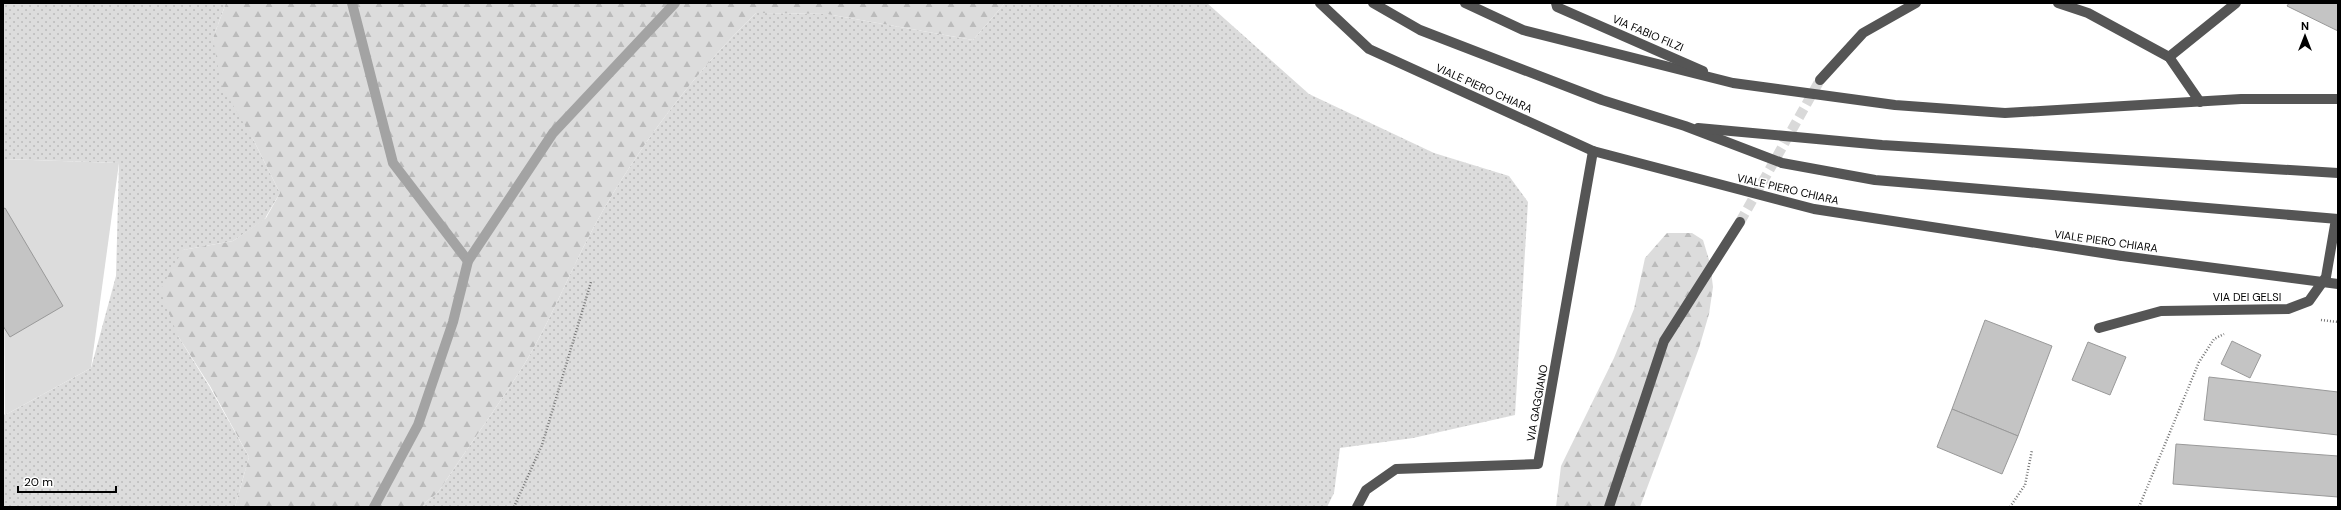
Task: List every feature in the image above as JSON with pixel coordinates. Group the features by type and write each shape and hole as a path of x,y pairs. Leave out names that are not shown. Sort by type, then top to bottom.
{"street":[{"name":"VIALE PIERO CHIARA","path":"1320,3 1369,49 1593,151 1814,209 2122,256 2338,284"},
{"path":"1373,3 1420,30 1602,100 1685,126 1782,163 1875,180 2337,219"},
{"path":"1465,3 1523,30 1733,83 1895,104 2005,113 2241,99 2338,99"},
{"name":"VIA FABIO FILZI","path":"1556,3 1557,7 1733,83"},
{"path":"1820,80 1863,33 1916,3"},
{"path":"2058,3 2088,13 2169,57 2200,102"},
{"path":"2169,57 2236,3"},
{"path":"1685,126 1882,145 2338,173"},
{"name":"VIA GAGGIANO","path":"1357,507 1366,490 1396,469 1538,464 1593,151"},
{"name":"VIA DEI GELSI","path":"2099,328 2161,311 2288,309 2308,301 2326,277 2337,219"},
{"path":"1609,507 1664,341 1740,222"}],"path":[{"path":"514,507 542,445 591,282"},
{"path":"2317,320 2338,322"},
{"path":"2139,507 2199,362 2214,339 2226,333"},
{"path":"2010,507 2025,485 2032,450"}],"green space":[{"path":"3,3 226,3 213,38 253,139 280,193 264,220 233,241 183,250 178,336 209,386 249,457 235,507 3,507 3,413 5,415 91,368 116,276 119,163 3,159"},
{"path":"226,3 1005,3 973,40 827,14 756,13 710,61 689,86 668,112 630,166 596,223 531,353 438,493 427,501 422,507 235,507 249,457 210,386 178,336 160,290 183,250 233,241 266,218 280,193 253,139 221,85 213,38"},
{"path":"1005,3 1207,3 1309,94 1434,153 1509,176 1528,202 1515,415 1413,438 1340,448 1334,493 1327,507 422,507 439,491 531,353 596,223 630,166 668,112 689,86 710,61 756,13 827,14 973,40"},
{"path":"3,159 119,163 91,368 5,415"},
{"path":"1667,233 1692,233 1703,240 1710,263 1713,287 1709,314 1699,348 1640,507 1556,507 1561,466 1614,358 1634,309 1645,258"}],"building":[{"path":"2289,3 2338,3 2338,31 2287,6"},
{"path":"5,208 63,306 10,337 3,326 3,209"},
{"path":"1985,320 2052,346 2018,436 1952,409"},
{"path":"2232,341 2261,355 2250,378 2221,364"},
{"path":"2088,342 2126,357 2110,395 2072,380"},
{"path":"2209,377 2338,392 2338,435 2204,420"},
{"path":"1952,409 2018,436 2002,474 1937,447"},
{"path":"2176,444 2338,456 2338,497 2173,484"}],"waterway":[{"path":"352,3 393,163 468,261"},
{"path":"374,507 418,425 453,322 468,261 553,133 675,3"}],"tunnel":[{"path":"1740,222 1820,80"}]}
